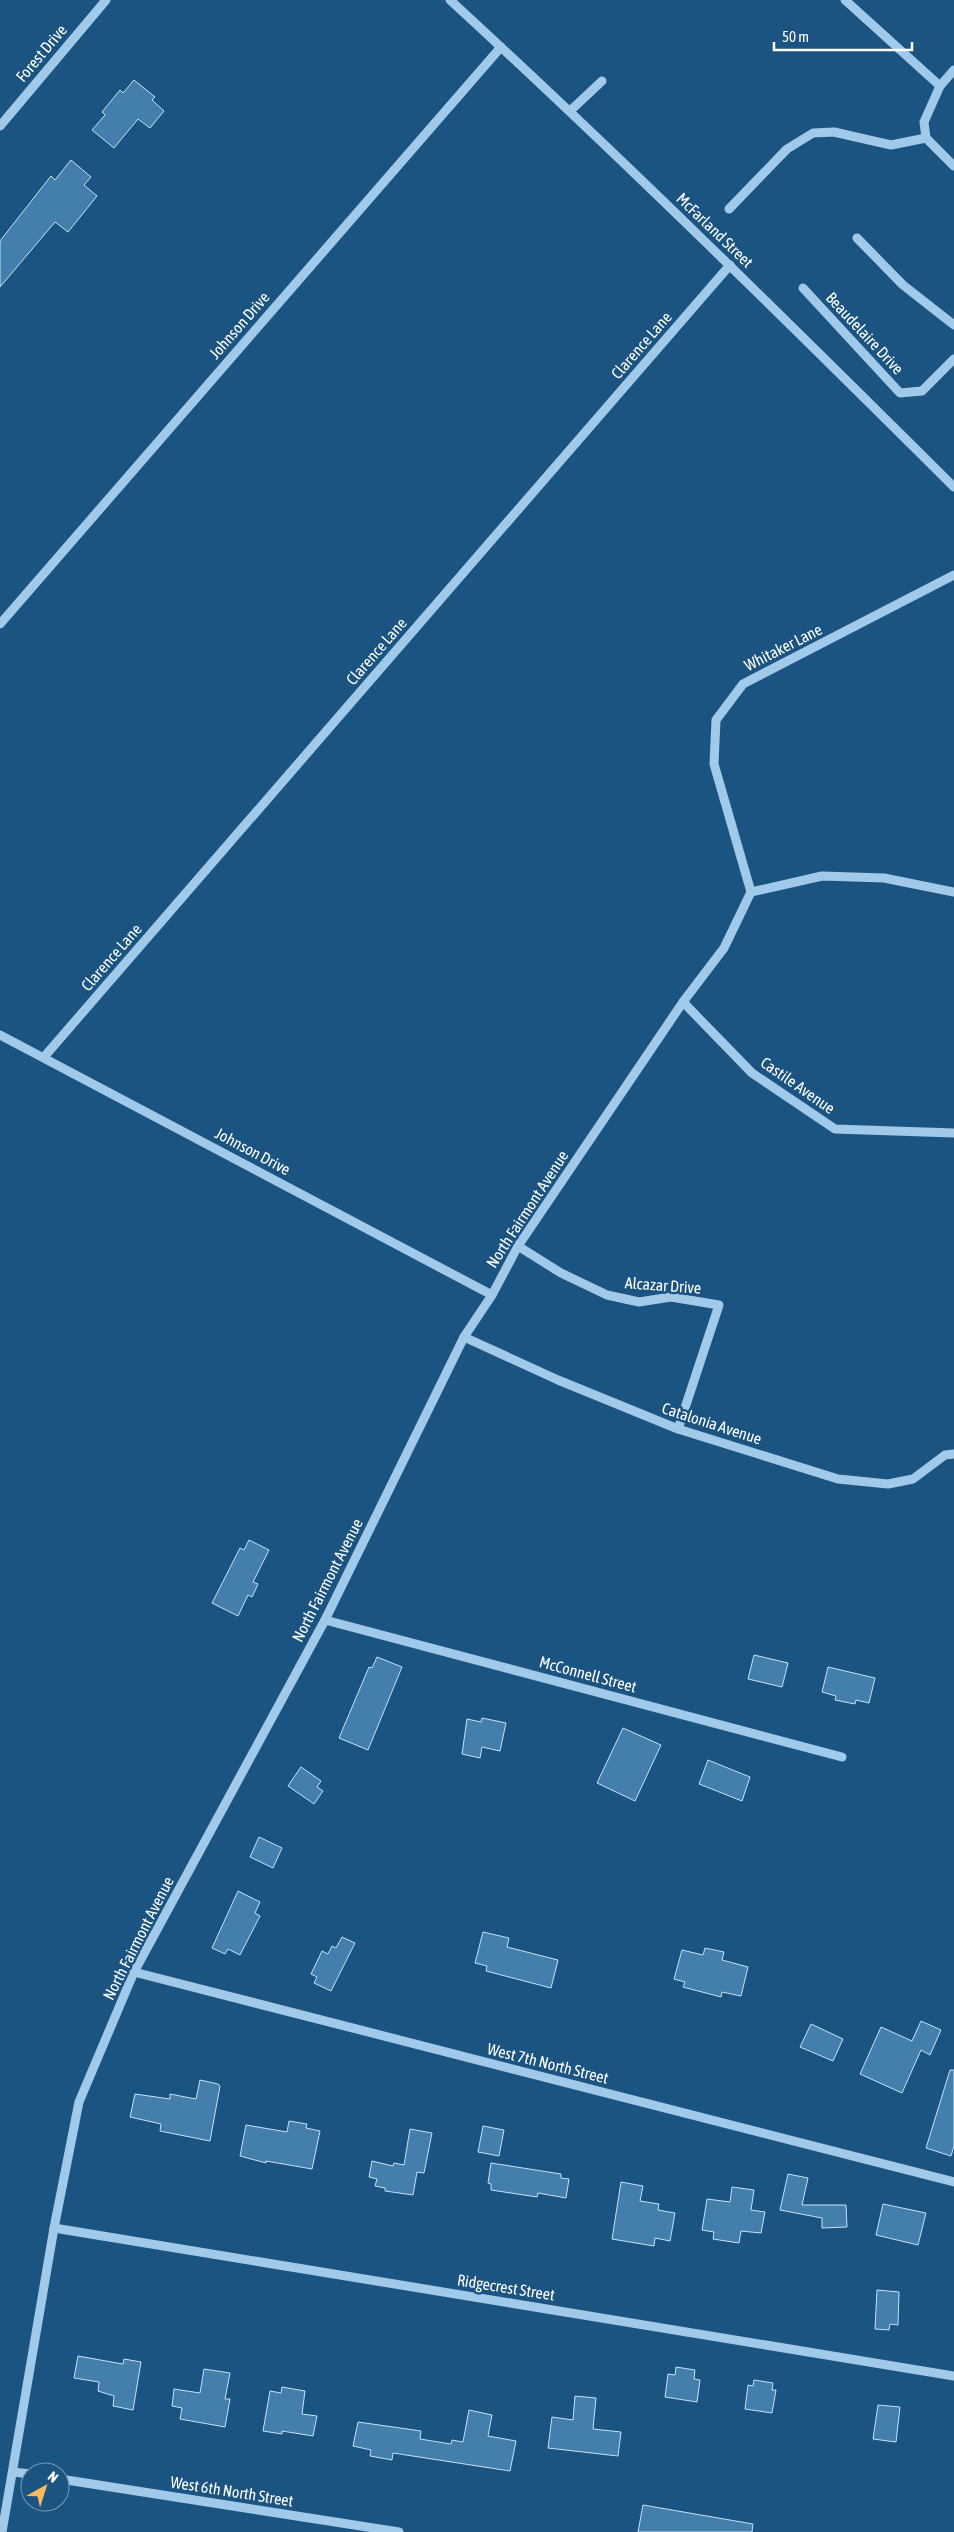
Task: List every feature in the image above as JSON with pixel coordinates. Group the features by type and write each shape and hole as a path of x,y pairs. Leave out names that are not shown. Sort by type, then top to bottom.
{"street":[{"name":"Forest Drive","path":"0,126 106,0"},
{"name":"McFarland Street","path":"450,0 570,111 730,265 954,487"},
{"path":"844,0 940,86"},
{"name":"Johnson Drive","path":"0,624 501,47"},
{"path":"954,70 940,86 924,122 926,138 954,166"},
{"path":"570,111 602,81"},
{"path":"729,210 787,148 814,134 834,132 891,144 926,138"},
{"path":"857,238 903,284 954,325"},
{"name":"Clarence Lane","path":"44,1057 730,265"},
{"name":"Beaudelaire Drive","path":"803,288 900,392 922,391 954,359"},
{"name":"Whitaker Lane","path":"751,892 714,764 716,720 743,684 954,575"},
{"path":"751,892 822,876 884,878 954,892"},
{"name":"North Fairmont Avenue","path":"2,2532 54,2228 79,2102 134,1972 325,1620 464,1338 492,1295 518,1246 683,1002 724,948 751,892"},
{"name":"Castile Avenue","path":"683,1002 752,1073 835,1129 954,1133"},
{"name":"Johnson Drive","path":"0,1035 492,1295"},
{"name":"Alcazar Drive","path":"518,1246 561,1273 607,1295 638,1302 671,1298 719,1305 678,1429"},
{"name":"Catalonia Avenue","path":"464,1338 558,1380 678,1429 838,1479 888,1484 913,1479 945,1455 954,1454"},
{"name":"McConnell Street","path":"325,1620 842,1757"},
{"name":"West 7th North Street","path":"134,1972 954,2182"},
{"name":"Ridgecrest Street","path":"54,2228 954,2376"},
{"path":"13,2472 20,2473"},
{"name":"West 6th North Street","path":"70,2481 399,2532"}],"building":[{"path":"134,80 155,97 152,100 164,111 150,128 138,119 114,148 92,130 105,115 102,112 120,90 123,93"},
{"path":"71,160 91,177 84,185 97,196 68,232 55,222 0,287 0,241 51,176 55,180"},
{"path":"249,1540 269,1550 253,1582 258,1584 252,1597 248,1595 238,1616 212,1603 240,1548 244,1550"},
{"path":"754,1655 788,1663 782,1687 748,1679"},
{"path":"377,1657 402,1667 368,1750 339,1738 369,1667 372,1668"},
{"path":"828,1667 875,1678 869,1703 856,1700 855,1704 835,1700 836,1696 822,1692"},
{"path":"482,1718 506,1723 500,1751 482,1747 480,1758 462,1754 467,1719 481,1722"},
{"path":"623,1728 661,1745 635,1801 597,1783"},
{"path":"708,1760 750,1777 742,1801 699,1784"},
{"path":"301,1767 321,1781 317,1787 323,1791 314,1804 288,1786"},
{"path":"259,1837 282,1848 273,1868 250,1857"},
{"path":"238,1891 260,1902 255,1913 260,1916 240,1955 228,1949 225,1954 212,1948"},
{"path":"483,1932 509,1938 507,1947 558,1960 551,1988 486,1971 487,1966 475,1963"},
{"path":"342,1937 355,1943 331,1991 314,1983 317,1977 311,1974 322,1951 328,1954 332,1946 336,1948"},
{"path":"705,1948 724,1952 722,1960 748,1967 741,1996 722,1992 721,1997 683,1987 685,1982 674,1979 682,1950 703,1955"},
{"path":"921,2021 941,2030 930,2055 921,2050 902,2093 860,2074 881,2027 912,2041"},
{"path":"811,2024 843,2039 833,2061 800,2047"},
{"path":"950,2070 954,2070 954,2146 951,2156 926,2148"},
{"path":"200,2080 220,2086 210,2141 160,2131 161,2124 130,2117 135,2094 170,2099 170,2094 196,2099"},
{"path":"289,2121 307,2124 306,2128 320,2131 312,2169 266,2161 266,2163 240,2156 246,2125 287,2132"},
{"path":"483,2126 504,2130 499,2156 478,2152"},
{"path":"410,2129 432,2133 424,2173 417,2172 413,2195 385,2191 385,2188 375,2186 377,2179 369,2177 372,2161 393,2166 394,2163 404,2165"},
{"path":"491,2163 561,2174 561,2178 569,2179 566,2198 538,2193 537,2197 491,2190 491,2184 488,2183"},
{"path":"788,2174 808,2178 802,2205 846,2205 847,2227 822,2228 822,2218 780,2210"},
{"path":"621,2182 643,2186 640,2201 659,2204 658,2210 675,2213 670,2241 655,2238 654,2246 612,2239"},
{"path":"732,2187 754,2190 751,2210 765,2212 761,2233 741,2231 739,2243 713,2239 714,2232 702,2230 707,2199 730,2202"},
{"path":"883,2204 926,2213 918,2245 876,2235"},
{"path":"877,2290 899,2292 898,2325 890,2324 889,2330 875,2329"},
{"path":"78,2356 123,2364 124,2359 141,2362 133,2410 113,2406 114,2396 98,2391 99,2382 74,2378"},
{"path":"676,2367 695,2370 694,2379 700,2380 697,2402 665,2397 668,2374 675,2375"},
{"path":"204,2369 230,2373 225,2399 230,2399 225,2427 180,2419 182,2408 172,2406 174,2389 200,2393"},
{"path":"754,2380 773,2383 772,2390 776,2390 772,2413 745,2409 748,2385 753,2386"},
{"path":"282,2387 305,2391 302,2414 317,2416 313,2436 282,2431 282,2434 263,2431 270,2391 281,2393"},
{"path":"575,2396 596,2398 593,2429 621,2432 618,2456 548,2448 552,2417 573,2420"},
{"path":"878,2405 900,2407 896,2442 873,2439"},
{"path":"469,2410 492,2415 488,2436 516,2441 510,2471 393,2453 392,2460 370,2456 371,2450 353,2446 358,2422 421,2431 420,2439 451,2444 452,2440 463,2442"},
{"path":"643,2505 753,2524 752,2532 638,2532"}]}
